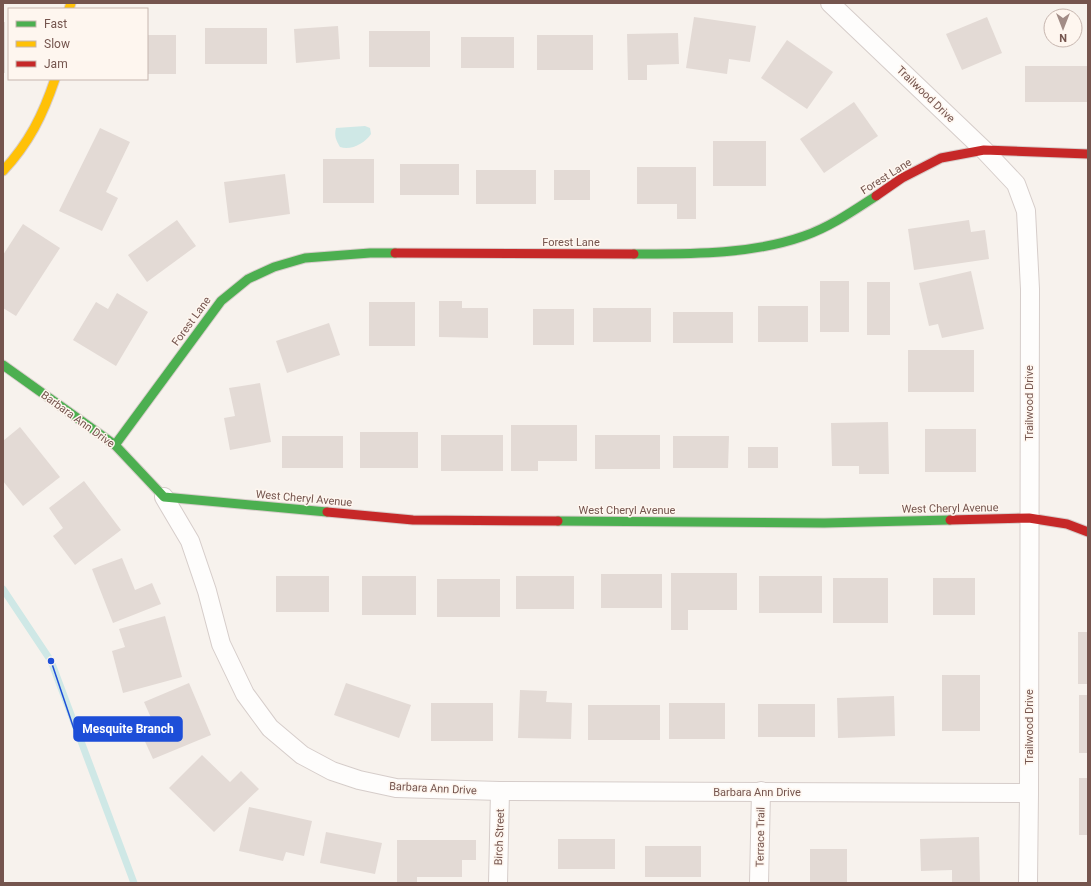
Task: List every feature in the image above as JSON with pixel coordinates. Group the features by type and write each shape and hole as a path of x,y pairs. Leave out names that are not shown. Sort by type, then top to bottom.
{"street":[{"name":"Trailwood Drive","path":"830,3 984,150 1016,184 1026,211 1030,290 1028,883"},
{"path":"3,171 17,157 30,138 45,110 55,80"},
{"name":"Forest Lane","path":"115,445 221,301 248,279 274,267 305,258 370,253 682,254 754,249 804,236 846,216 902,178 941,158 984,150 1088,154"},
{"name":"Barbara Ann Drive","path":"3,365 115,445 164,497 190,541 207,591 221,644 245,694 270,728 302,755 332,771 359,780 396,788 500,791 1029,793"},
{"name":"West Cheryl Avenue","path":"164,497 413,520 824,523 1029,518 1067,524 1088,532"},
{"name":"Birch Street","path":"498,883 500,791"},
{"name":"Terrace Trail","path":"759,883 761,791"}],"water":[{"path":"365,126 370,128 371,134 365,140 353,147 340,147 336,138 336,128"}],"building":[{"path":"694,17 756,26 750,62 729,59 727,74 686,68"},
{"path":"987,17 1002,53 962,70 946,34"},
{"path":"3,22 5,22 5,73 3,73"},
{"path":"338,26 340,59 296,63 294,29"},
{"path":"205,28 267,28 267,64 205,64"},
{"path":"369,31 430,31 430,67 369,67"},
{"path":"678,33 679,64 647,65 647,80 628,80 627,34"},
{"path":"148,35 176,35 176,74 148,74"},
{"path":"537,35 593,35 593,70 537,70"},
{"path":"461,37 514,37 514,68 461,68"},
{"path":"787,40 833,72 807,109 761,78"},
{"path":"1025,66 1088,66 1088,102 1025,102"},
{"path":"854,102 878,136 824,173 800,139"},
{"path":"100,128 130,142 106,192 118,198 102,231 59,211"},
{"path":"713,141 766,141 766,186 713,186"},
{"path":"323,159 374,159 374,203 323,203"},
{"path":"400,164 459,164 459,195 400,195"},
{"path":"637,167 696,167 696,219 677,219 677,204 637,204"},
{"path":"476,170 536,170 536,204 476,204"},
{"path":"554,170 590,170 590,200 554,200"},
{"path":"285,174 290,214 229,223 224,182"},
{"path":"177,220 196,246 147,282 128,255"},
{"path":"969,220 971,232 985,230 989,259 914,270 908,229"},
{"path":"23,224 60,248 16,316 3,308 3,255"},
{"path":"971,271 984,329 942,338 938,324 929,326 919,283"},
{"path":"820,281 849,281 849,332 820,332"},
{"path":"867,282 890,282 890,335 867,335"},
{"path":"117,293 148,312 116,366 73,340 96,302 108,309"},
{"path":"439,301 462,301 462,308 488,308 488,338 439,337"},
{"path":"369,302 415,302 415,346 369,346"},
{"path":"758,306 808,306 808,342 758,342"},
{"path":"593,308 651,308 651,342 593,342"},
{"path":"533,309 574,309 574,345 533,345"},
{"path":"673,312 733,312 733,343 673,343"},
{"path":"329,323 340,355 287,373 276,341"},
{"path":"908,350 974,350 974,392 908,392"},
{"path":"260,383 271,442 230,450 224,418 235,416 229,388"},
{"path":"888,422 889,474 859,474 859,466 832,466 831,423"},
{"path":"511,425 577,425 577,461 538,461 538,471 511,471"},
{"path":"20,427 60,477 23,506 3,481 3,441"},
{"path":"925,429 976,429 976,472 925,472"},
{"path":"360,432 418,432 418,468 360,468"},
{"path":"441,435 503,435 503,471 441,471"},
{"path":"595,435 660,435 660,469 595,469"},
{"path":"282,436 343,436 343,468 282,468"},
{"path":"673,436 729,436 728,468 673,468"},
{"path":"748,447 778,447 778,468 748,468"},
{"path":"84,481 121,530 75,565 53,536 63,528 49,508"},
{"path":"122,558 135,590 152,583 161,604 113,623 92,569"},
{"path":"671,573 737,573 737,610 688,610 688,630 671,630"},
{"path":"601,574 662,574 662,608 601,608"},
{"path":"276,576 329,576 329,612 276,612"},
{"path":"362,576 416,576 416,615 362,615"},
{"path":"516,576 574,576 574,609 516,609"},
{"path":"759,576 822,576 822,613 759,613"},
{"path":"833,578 888,578 888,623 833,623"},
{"path":"933,578 975,578 975,615 933,615"},
{"path":"437,579 500,579 500,617 437,617"},
{"path":"165,616 182,677 123,693 112,651 125,647 119,629"},
{"path":"1078,632 1088,632 1088,684 1078,684"},
{"path":"942,675 980,675 980,731 942,731"},
{"path":"189,683 211,735 153,759 142,735 156,729 144,702"},
{"path":"346,683 411,705 399,738 334,715"},
{"path":"520,690 547,691 546,702 572,703 571,739 518,738"},
{"path":"1079,695 1088,695 1088,753 1079,753"},
{"path":"894,696 895,736 838,738 837,698"},
{"path":"431,703 493,703 493,741 431,741"},
{"path":"669,703 725,703 725,739 669,739"},
{"path":"758,704 815,704 815,737 758,737"},
{"path":"588,705 660,705 660,740 588,740"},
{"path":"202,755 230,782 241,771 259,789 214,832 169,788"},
{"path":"1079,778 1088,778 1088,835 1079,835"},
{"path":"249,807 312,821 304,856 286,852 283,861 239,851"},
{"path":"326,832 382,843 375,874 320,863"},
{"path":"979,837 980,883 952,883 952,870 921,871 920,839"},
{"path":"558,839 615,839 615,869 558,869"},
{"path":"397,840 476,840 476,860 462,860 462,877 417,877 417,883 397,883"},
{"path":"645,846 701,846 701,877 645,877"},
{"path":"810,849 847,849 847,883 810,883"}],"waterway":[{"path":"3,589 51,661 134,883"}],"traffic: fast":[{"path":"634,254 720,252 763,247 804,236 823,228 876,196"},
{"path":"115,445 221,301 248,279 274,267 305,258 370,253 395,253"},
{"path":"3,365 115,445 164,497 327,512"},
{"path":"558,521 824,523 950,520"}],"traffic: slow":[{"path":"69,8 71,3"},
{"path":"3,171 28,139 40,117 55,80"}],"traffic: jam":[{"path":"876,196 902,178 941,158 984,150 1088,154"},
{"path":"395,253 634,254"},
{"path":"327,512 413,520 558,521"},
{"path":"950,520 1029,518 1067,524 1088,532"}],"place":[{"name":"Mesquite Branch","path":"51,661"}]}
